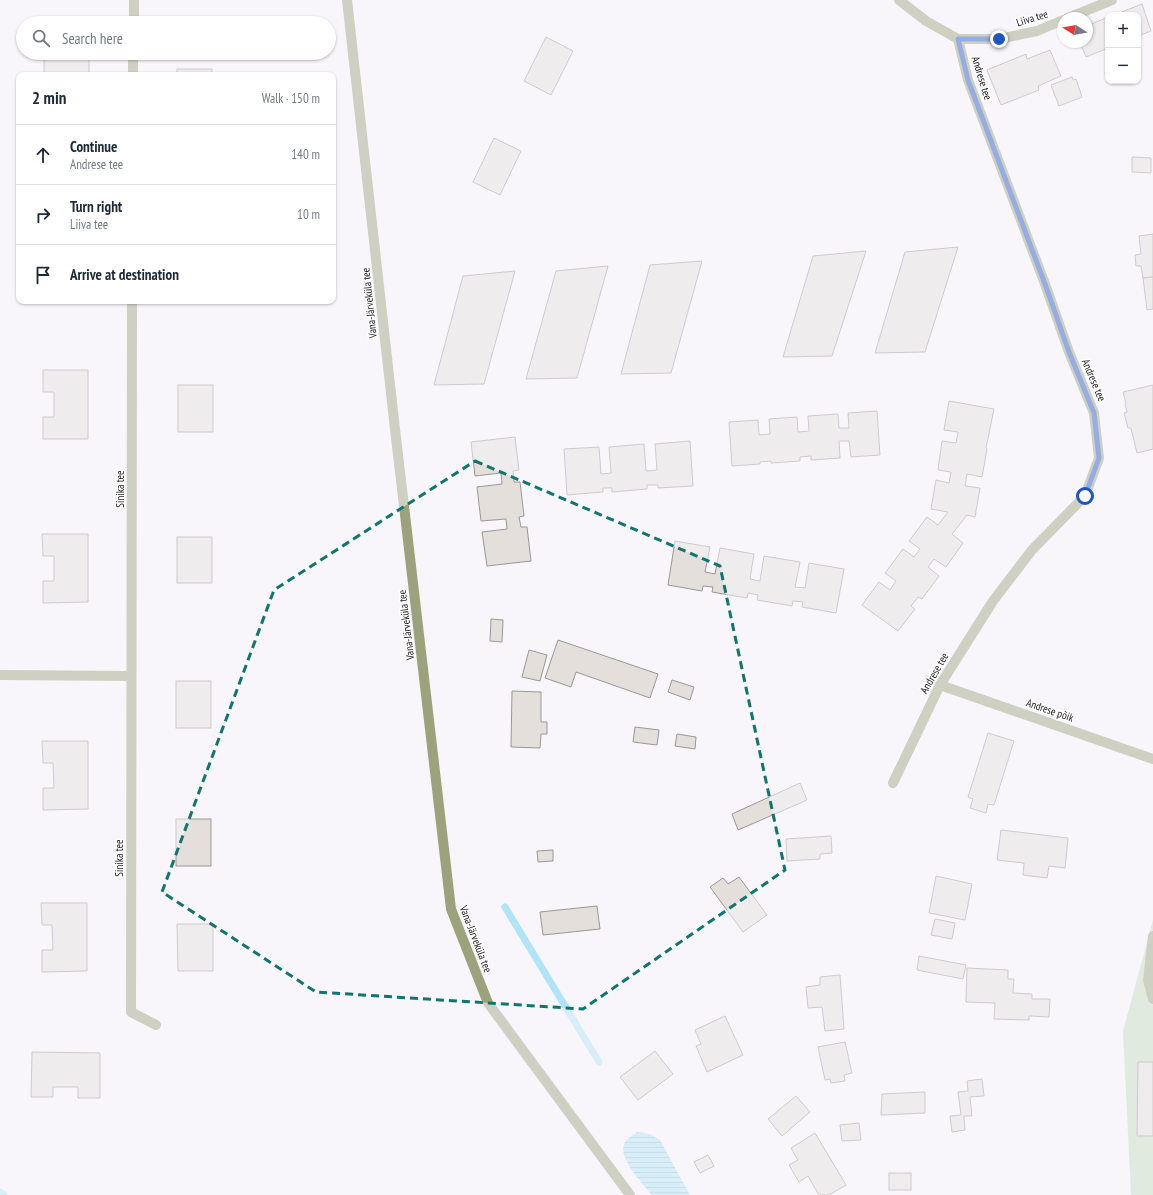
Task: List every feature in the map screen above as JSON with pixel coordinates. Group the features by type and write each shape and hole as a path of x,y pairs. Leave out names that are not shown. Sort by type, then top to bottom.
{"street":[{"path":"134,0 134,16"},
{"name":"Vana-Järveküla tee","path":"348,0 395,429 451,909 488,1003 630,1195"},
{"name":"Liiva tee","path":"899,0 926,21 958,39 999,39 1037,31 1057,23"},
{"path":"1083,12 1112,0"},
{"name":"Andrese tee","path":"892,783 940,685 993,601 1032,550 1085,496 1099,458 1094,413 1069,352 1043,276 968,80 958,39"},
{"path":"133,60 133,72"},
{"name":"Sinika tee","path":"132,304 131,1012 156,1025"},
{"path":"0,675 131,676"},
{"name":"Andrese põik","path":"940,685 1153,759"},
{"path":"1153,936 1148,980 1153,999"}],"highlighted area":[{"path":"475,461 720,566 785,870 583,1009 316,992 162,892 274,590"}],"green space":[{"path":"1153,920 1153,1195 1131,1195 1123,1031"}],"water":[{"path":"637,1132 650,1134 660,1140 690,1195 652,1195 632,1170 624,1155 623,1148 625,1142"}],"building":[{"path":"1142,4 1151,31 1141,35 1141,12 1122,12"},
{"path":"1105,18 1105,49 1086,57 1082,48 1093,48 1093,23"},
{"path":"546,37 573,51 551,95 524,81"},
{"path":"1050,50 1061,76 1038,86 1039,90 1001,105 987,70 1026,54 1027,59"},
{"path":"44,60 89,60 89,72 44,72"},
{"path":"177,69 212,69 212,72 177,72"},
{"path":"1072,77 1073,80 1076,79 1082,97 1059,106 1051,85"},
{"path":"494,138 521,151 500,195 473,182"},
{"path":"1132,157 1151,158 1151,173 1132,172"},
{"path":"1153,234 1153,277 1143,278 1141,266 1136,266 1135,255 1141,254 1139,236"},
{"path":"958,247 925,352 875,353 905,252"},
{"path":"866,251 832,356 783,357 813,256"},
{"path":"702,261 671,373 621,374 650,265"},
{"path":"608,266 577,378 526,379 556,271"},
{"path":"515,271 484,384 434,385 463,276"},
{"path":"1153,277 1153,309 1147,310 1143,278"},
{"path":"43,370 88,370 88,439 43,439 43,417 54,417 54,392 43,392"},
{"path":"178,385 213,385 213,432 178,432"},
{"path":"1153,385 1153,449 1137,453 1131,428 1128,428 1124,413 1127,412 1123,392"},
{"path":"949,401 994,409 982,477 967,474 965,486 980,488 975,517 967,515 952,534 963,543 946,567 934,559 928,567 939,576 922,599 918,597 911,606 915,609 898,631 862,605 879,582 890,590 896,581 885,573 903,549 914,557 920,549 909,541 927,517 938,525 948,512 931,509 936,480 949,483 951,472 938,470 942,441 956,443 958,432 944,430"},
{"path":"877,411 880,455 851,457 849,441 839,441 840,458 811,460 811,456 800,457 800,461 771,463 771,461 760,462 760,464 732,466 729,422 758,420 759,435 770,434 769,419 797,417 798,432 809,431 808,416 838,414 839,428 849,428 848,413"},
{"path":"515,437 519,470 513,471 514,482 520,482 524,516 519,517 521,527 527,527 531,561 487,566 482,532 507,529 506,519 481,521 477,487 502,484 501,473 475,476 471,442"},
{"path":"690,441 693,486 658,488 658,485 647,485 647,489 612,492 612,488 603,488 603,492 567,495 564,449 599,447 601,474 611,473 609,447 644,444 646,471 657,470 655,444"},
{"path":"42,534 88,534 88,602 43,603 43,581 54,581 54,556 43,556"},
{"path":"177,537 212,537 212,583 177,583"},
{"path":"675,541 710,547 705,572 715,574 720,548 754,554 750,579 760,581 764,556 800,562 795,587 805,588 809,563 844,569 836,613 802,607 803,602 793,601 792,606 757,600 758,595 748,593 747,598 712,592 713,587 703,586 702,591 668,585"},
{"path":"491,619 503,620 502,642 490,641"},
{"path":"558,640 658,674 650,698 576,672 571,687 545,678"},
{"path":"529,650 547,655 540,681 522,677"},
{"path":"672,680 694,687 690,700 668,692"},
{"path":"176,681 211,681 211,728 176,728"},
{"path":"512,691 541,692 541,722 547,722 547,734 541,734 540,748 511,747"},
{"path":"635,727 659,730 657,745 633,742"},
{"path":"988,733 1014,741 994,805 988,804 986,813 970,808 973,799 968,797"},
{"path":"677,734 696,737 695,749 675,746"},
{"path":"42,741 88,741 88,809 43,810 43,788 54,788 53,763 43,763"},
{"path":"800,783 807,800 738,830 732,814"},
{"path":"176,819 211,819 211,866 176,866"},
{"path":"1001,830 1068,838 1065,868 1049,866 1047,878 1023,875 1024,863 997,860"},
{"path":"831,836 832,853 820,854 820,859 787,861 786,839"},
{"path":"553,850 553,861 538,862 537,851"},
{"path":"936,876 972,884 965,920 929,913"},
{"path":"739,877 767,915 743,932 710,887 723,878 728,884"},
{"path":"41,903 87,903 87,971 42,972 42,950 53,950 52,925 42,925"},
{"path":"597,906 600,929 543,935 540,912"},
{"path":"935,919 955,923 952,939 931,935"},
{"path":"177,924 213,924 213,971 178,971"},
{"path":"919,956 966,965 963,979 917,970"},
{"path":"967,968 1008,970 1008,979 1014,979 1013,993 1032,994 1032,999 1050,999 1049,1017 1029,1016 1029,1020 994,1019 995,1003 966,1002"},
{"path":"840,975 844,1029 825,1031 822,1007 808,1008 806,987 820,985 820,977"},
{"path":"725,1016 743,1055 707,1072 696,1046 701,1044 695,1030"},
{"path":"845,1042 852,1073 844,1075 845,1081 831,1083 830,1079 825,1080 818,1047"},
{"path":"655,1051 673,1074 638,1100 620,1077"},
{"path":"32,1052 100,1053 100,1098 78,1098 78,1087 53,1087 53,1097 31,1097"},
{"path":"1138,1062 1153,1062 1153,1136 1137,1136"},
{"path":"982,1079 984,1096 970,1097 972,1116 964,1116 965,1130 952,1132 950,1116 961,1115 958,1092 968,1091 967,1081"},
{"path":"925,1092 925,1113 881,1115 882,1094"},
{"path":"796,1096 810,1112 782,1136 768,1119"},
{"path":"859,1123 861,1140 842,1141 840,1125"},
{"path":"815,1133 846,1185 829,1195 819,1195 808,1176 799,1182 789,1165 798,1160 791,1148"},
{"path":"708,1155 714,1166 700,1173 694,1162"},
{"path":"889,1173 911,1173 911,1190 889,1190"}],"waterway":[{"path":"505,907 599,1062"},
{"path":"0,1192 4,1195"}],"route":[{"path":"999,39 958,39 968,80 1069,352 1094,413 1099,458 1085,496"}]}
